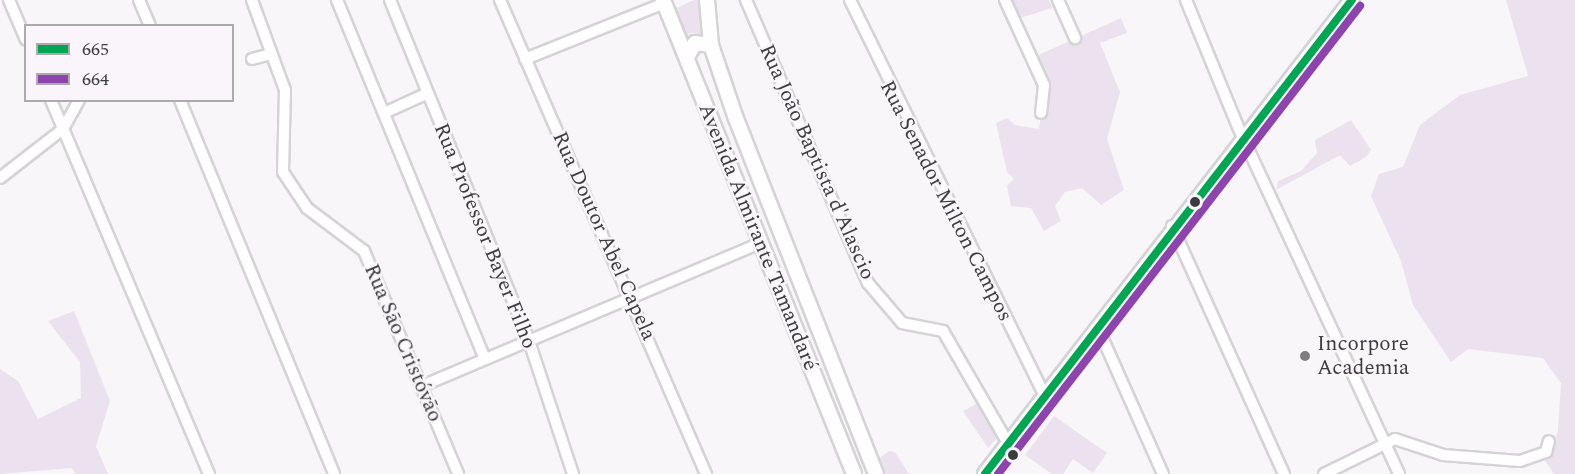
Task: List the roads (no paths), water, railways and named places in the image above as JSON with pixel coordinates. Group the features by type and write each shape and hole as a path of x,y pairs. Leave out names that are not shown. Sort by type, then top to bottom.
{"main road":[{"name":"Avenida Almirante Tamandaré","path":"707,0 711,45 876,474"},
{"path":"985,474 1046,399 1172,226 1352,0"},
{"name":"Avenida Almirante Tamandaré","path":"667,1 760,243 854,474"},
{"path":"687,57 695,43 711,45"}],"street":[{"path":"9,0 24,35"},
{"path":"139,0 149,24"},
{"name":"Rua São Cristóvão","path":"252,0 287,108 283,172 307,208 364,251 458,474"},
{"path":"338,0 485,359"},
{"name":"Rua Professor Bayer Filho","path":"390,0 528,341 573,474"},
{"name":"Rua Doutor Abel Capela","path":"500,0 632,297 706,474"},
{"name":"Rua João Baptista d'Alascio","path":"746,0 868,283 902,323 942,331 1009,445"},
{"name":"Rua Senador Milton Campos","path":"850,0 1046,399"},
{"path":"1005,0 1044,85 1041,113"},
{"path":"1058,0 1075,38"},
{"path":"1186,0 1242,137 1399,474"},
{"path":"525,59 667,1"},
{"path":"252,59 271,54"},
{"path":"384,113 428,93"},
{"path":"52,102 209,474"},
{"path":"0,178 63,129 78,102"},
{"path":"181,102 334,474"},
{"path":"1172,226 1284,474"},
{"path":"422,386 760,243"},
{"path":"1098,328 1163,474"},
{"path":"1324,474 1399,439 1443,455 1520,461 1546,452 1549,441"}],"place":[{"name":"Incorpore Academia","path":"1305,356"}]}
